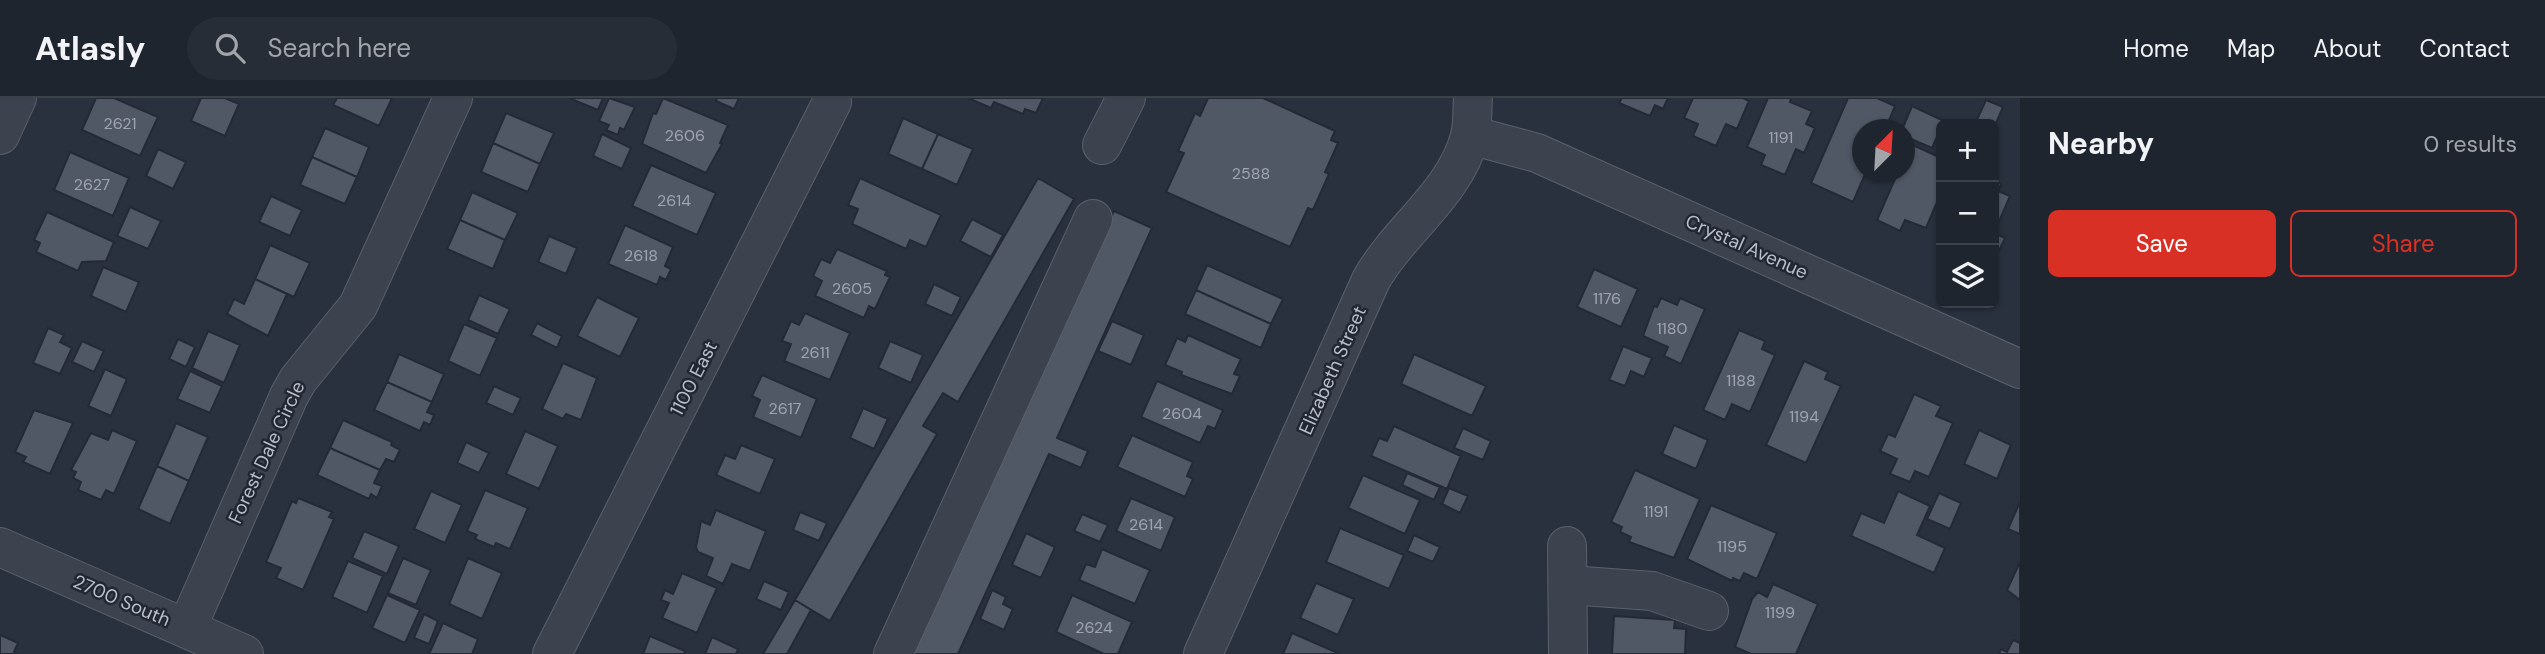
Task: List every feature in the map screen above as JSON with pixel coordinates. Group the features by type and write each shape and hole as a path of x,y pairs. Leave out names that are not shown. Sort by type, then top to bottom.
{"street":[{"path":"0,135 17,98"},
{"name":"Forest Dale Circle","path":"187,628 289,396 358,306 453,98"},
{"path":"1102,145 1126,98"},
{"name":"1100 East","path":"552,654 832,102"},
{"name":"Crystal Avenue","path":"1472,116 1537,153 2020,369"},
{"name":"Elizabeth Street","path":"1203,654 1371,280 1392,249 1449,181 1472,116"},
{"path":"893,654 1093,219"},
{"path":"1567,546 1568,654"},
{"name":"2700 South","path":"0,547 244,654"},
{"path":"1569,585 1664,593 1709,611"}],"building":[{"path":"96,98 114,98 158,117 140,156 82,130"},
{"path":"201,98 225,98 239,104 225,136 191,121"},
{"path":"337,98 392,98 379,126 333,105"},
{"path":"569,98 603,98 598,110"},
{"path":"609,98 635,107 624,130 620,128 618,135 606,130 609,125 599,121"},
{"path":"663,98 728,125 720,143 722,144 706,173 642,144 653,113 656,114"},
{"path":"717,98 739,98 734,109 716,101"},
{"path":"968,98 1043,98 1036,113 1025,109 1023,114 994,102 991,108"},
{"path":"1208,98 1263,98 1335,131 1331,140 1338,143 1325,172 1329,174 1313,210 1308,208 1290,247 1166,192 1184,153 1178,151 1195,113 1200,116"},
{"path":"1622,98 1668,98 1663,109 1655,105 1650,116 1619,103"},
{"path":"1693,98 1743,98 1749,101 1737,129 1726,124 1716,146 1693,136 1698,124 1684,118"},
{"path":"1768,98 1791,98 1790,102 1812,111 1806,124 1815,128 1804,153 1796,149 1785,175 1761,165 1765,155 1747,147"},
{"path":"1848,98 1877,98 1895,106 1890,119 1852,119 1852,182 1862,182 1853,202 1811,183"},
{"path":"1986,100 2003,107 1998,119 1977,119"},
{"path":"1912,106 1940,119 1936,119 1936,139 1932,148 1915,141 1915,119 1907,119"},
{"path":"506,113 554,133 540,164 493,143"},
{"path":"903,118 938,134 922,169 888,154"},
{"path":"325,128 369,147 357,177 312,157"},
{"path":"602,134 631,148 622,169 593,156"},
{"path":"938,134 973,149 957,185 922,169"},
{"path":"493,143 540,164 528,192 481,172"},
{"path":"1915,146 1936,156 1936,205 1926,228 1905,220 1900,231 1877,220 1894,182 1915,182"},
{"path":"158,149 186,162 173,189 146,176"},
{"path":"70,152 129,178 113,216 54,190"},
{"path":"312,157 357,177 345,204 300,185"},
{"path":"651,165 716,193 697,235 632,206"},
{"path":"860,178 941,215 926,247 910,240 906,249 852,224 858,209 848,205"},
{"path":"1038,178 1074,199 958,402 943,393 923,426 937,434 830,621 795,600"},
{"path":"1999,191 2010,196 1999,221"},
{"path":"472,192 518,213 505,240 460,220"},
{"path":"271,196 302,210 290,236 259,222"},
{"path":"130,207 161,221 148,249 117,236"},
{"path":"1114,211 1152,228 1057,438 1088,451 1081,468 1049,454 958,654 912,654"},
{"path":"47,212 114,242 106,261 82,262 78,271 36,252 40,243 34,240"},
{"path":"972,219 1003,235 991,257 960,241"},
{"path":"460,220 505,240 493,269 447,249"},
{"path":"625,225 673,247 665,266 671,269 666,280 660,277 657,285 608,264"},
{"path":"1999,235 2005,238 1999,251"},
{"path":"549,236 577,248 566,274 538,262"},
{"path":"270,245 310,263 294,297 255,279"},
{"path":"837,249 887,271 885,275 890,277 875,309 869,306 864,318 815,296 822,281 813,276 821,259 830,263"},
{"path":"1207,265 1283,299 1271,324 1196,290"},
{"path":"103,267 139,282 126,312 91,296"},
{"path":"1594,269 1638,289 1621,327 1577,307"},
{"path":"255,279 287,294 268,336 227,314 234,299 244,304"},
{"path":"934,284 961,297 952,316 925,304"},
{"path":"1196,290 1271,324 1261,348 1185,314"},
{"path":"479,295 510,309 498,334 468,320"},
{"path":"597,297 639,318 620,357 577,336"},
{"path":"1661,298 1677,305 1680,298 1705,309 1681,364 1664,356 1668,347 1643,336 1654,306 1657,307"},
{"path":"805,313 850,333 830,380 784,361 791,344 782,341 791,321 799,325"},
{"path":"1112,321 1144,335 1131,365 1098,351"},
{"path":"537,323 562,336 557,348 531,335"},
{"path":"464,324 497,338 480,376 448,361"},
{"path":"48,328 64,335 60,342 72,348 60,374 33,363"},
{"path":"1739,330 1765,341 1762,349 1775,355 1750,412 1732,404 1725,420 1703,410"},
{"path":"208,331 240,345 224,383 192,368"},
{"path":"1188,335 1241,359 1234,374 1240,376 1232,394 1181,375 1182,372 1165,365 1177,338 1185,342"},
{"path":"178,339 195,347 186,367 169,359"},
{"path":"82,341 104,351 94,372 72,362"},
{"path":"890,341 923,355 911,383 878,368"},
{"path":"1623,346 1652,358 1644,377 1631,371 1625,386 1609,380"},
{"path":"399,354 444,374 432,402 387,382"},
{"path":"1414,354 1486,386 1472,416 1401,384"},
{"path":"1804,361 1828,372 1825,379 1841,386 1806,463 1766,445"},
{"path":"563,363 597,378 581,420 566,414 563,419 542,409"},
{"path":"105,369 127,379 111,416 88,406"},
{"path":"190,371 222,386 210,413 177,399"},
{"path":"762,375 817,399 801,438 753,417 760,400 752,396"},
{"path":"1157,381 1223,410 1215,429 1208,426 1200,443 1141,417"},
{"path":"387,382 432,402 427,412 434,415 430,425 424,422 420,431 374,410"},
{"path":"494,386 521,398 513,415 486,403"},
{"path":"1914,394 1941,406 1936,416 1953,423 1929,477 1915,471 1910,482 1890,474 1897,459 1880,451 1888,434 1895,437"},
{"path":"863,408 888,419 874,449 850,438"},
{"path":"34,410 73,423 50,474 23,462 26,457 15,452"},
{"path":"343,420 392,442 391,445 400,450 394,462 386,459 380,470 330,448"},
{"path":"176,423 208,437 189,481 157,466"},
{"path":"1674,425 1708,440 1696,469 1662,454"},
{"path":"1394,426 1461,456 1447,489 1371,456 1379,438 1387,441"},
{"path":"1463,428 1491,441 1483,460 1454,448"},
{"path":"112,430 137,441 114,494 106,490 101,500 78,490 81,482 73,478 76,472 71,470 91,433 108,440"},
{"path":"1979,430 2011,445 1997,479 1964,464"},
{"path":"525,431 558,446 539,489 506,474"},
{"path":"1132,435 1193,462 1187,476 1193,479 1185,497 1117,467"},
{"path":"466,442 489,453 479,473 457,463"},
{"path":"741,445 775,459 760,494 716,475 725,455 735,459"},
{"path":"330,448 380,470 374,483 382,486 377,498 371,494 369,499 317,475"},
{"path":"157,466 189,481 170,524 138,509"},
{"path":"1635,470 1700,499 1674,558 1629,542 1631,537 1620,532 1622,527 1611,522"},
{"path":"1407,473 1440,487 1434,500 1402,485"},
{"path":"1363,475 1420,500 1405,534 1348,508"},
{"path":"1449,488 1468,496 1460,513 1442,504"},
{"path":"485,490 528,508 510,549 496,543 494,547 475,539 477,535 467,531"},
{"path":"431,491 462,505 445,543 414,529"},
{"path":"1898,491 1930,506 1917,535 1945,548 1934,573 1851,536 1861,513 1884,523"},
{"path":"1939,493 1961,503 1950,529 1927,519"},
{"path":"298,498 332,512 329,517 334,519 303,590 276,578 281,568 266,562 292,501 296,503"},
{"path":"1131,498 1175,517 1161,551 1116,531"},
{"path":"1711,505 1777,533 1757,579 1744,573 1740,581 1733,578 1732,581 1687,559"},
{"path":"2020,505 2020,534 2008,529"},
{"path":"716,510 766,531 750,571 732,564 723,584 706,576 713,558 698,552 696,547 701,521 710,525"},
{"path":"800,512 827,523 819,541 793,530"},
{"path":"1082,514 1108,525 1100,542 1074,531"},
{"path":"1340,528 1404,555 1389,589 1326,562"},
{"path":"364,531 399,546 387,574 352,558"},
{"path":"1026,533 1055,547 1041,578 1012,565"},
{"path":"1414,535 1440,547 1433,562 1407,551"},
{"path":"1102,549 1150,570 1135,604 1079,580 1086,564 1095,567"},
{"path":"403,558 431,570 416,605 388,593"},
{"path":"468,558 502,573 482,619 449,604"},
{"path":"348,561 383,576 367,613 332,597"},
{"path":"2020,562 2020,600 2007,590"},
{"path":"682,573 717,588 697,633 662,618 669,603 661,600 665,590 673,594"},
{"path":"764,581 789,592 781,610 756,599"},
{"path":"1316,583 1354,599 1338,635 1300,618"},
{"path":"1773,584 1818,604 1796,654 1751,654 1735,647 1752,599 1758,592 1767,597"},
{"path":"992,590 1006,597 1003,604 1013,609 1004,630 980,619"},
{"path":"387,595 420,610 405,643 372,628"},
{"path":"1072,595 1132,622 1118,654 1104,654 1056,632"},
{"path":"795,600 811,610 787,654 763,654"},
{"path":"424,614 438,621 429,644 414,638"},
{"path":"1614,616 1675,620 1674,628 1686,629 1685,654 1612,654"},
{"path":"443,623 478,639 472,654 429,654"},
{"path":"1292,633 1340,654 1283,654"},
{"path":"0,635 18,643 14,652 17,654 0,654"},
{"path":"650,636 685,651 684,654 643,654"},
{"path":"712,637 738,649 736,654 705,654"},
{"path":"2013,640 2020,643 2020,654 1999,654 2001,649 2007,652"}]}
